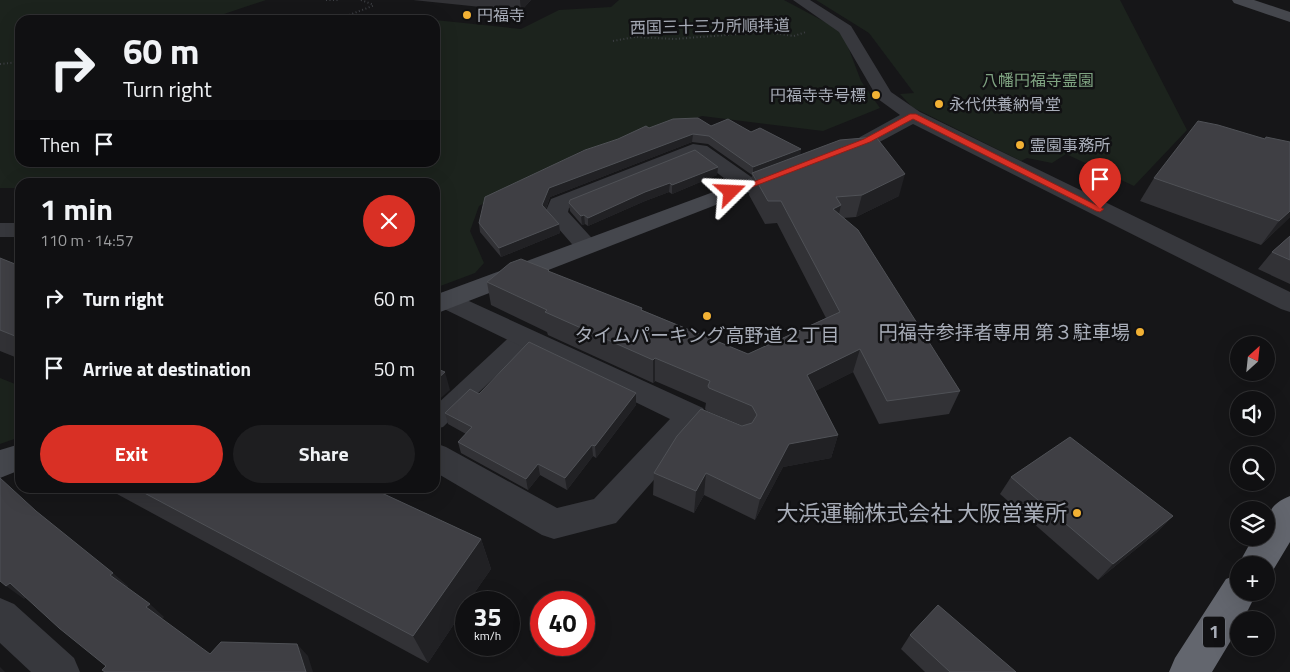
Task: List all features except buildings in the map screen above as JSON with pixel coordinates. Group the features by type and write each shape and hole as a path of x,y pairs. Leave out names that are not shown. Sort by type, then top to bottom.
{"highway":[{"path":"1262,556 1290,511"},
{"name":"1","path":"1189,672 1233,601"}],"street":[{"path":"800,0 845,28 884,95 913,116 1290,303"},
{"path":"1239,0 1290,17"},
{"path":"857,144 913,116"},
{"path":"587,246 556,213 559,204 693,150 700,150 749,186"},
{"path":"441,302 803,164"},
{"path":"0,230 15,230"},
{"path":"440,459 554,524 604,512 704,421 524,336 441,302"},
{"path":"0,464 15,459"},
{"path":"0,617 60,672"}],"lane":[{"path":"440,415 524,336"}],"path":[{"path":"326,0 340,0"},
{"path":"349,15 375,5 360,0"},
{"name":"西国三十三カ所順拝道","path":"613,41 635,36 675,39 765,32 794,36 836,23"},
{"path":"0,64 15,62"}],"green space":[{"path":"0,0 266,0 223,15 15,15 15,167 440,167 440,21 521,29 559,10 611,7 619,0 784,0 842,31 861,81 880,108 823,131 702,116 581,151 479,206 470,231 484,263 475,273 440,286 440,178 15,178 15,188 0,188"},
{"name":"八幡円福寺霊園","path":"816,0 1120,0 1187,130 1134,186 1066,154 1052,163 1027,158 1021,161 912,107 900,94 914,93 869,33"},
{"path":"0,378 15,384 15,439 0,444"}],"place":[{"name":"円福寺","path":"467,15"},
{"name":"円福寺寺号標","path":"876,95"},
{"name":"永代供養納骨堂","path":"939,104"},
{"name":"霊園事務所","path":"1020,145"},
{"name":"タイムパーキング高野道２丁目","path":"707,316"},
{"name":"円福寺参拝者専用 第３駐車場","path":"1140,332"},
{"name":"大浜運輸株式会社 大阪営業所","path":"1077,513"}],"route":[{"path":"731,192 867,141 913,116 1100,209"}]}
